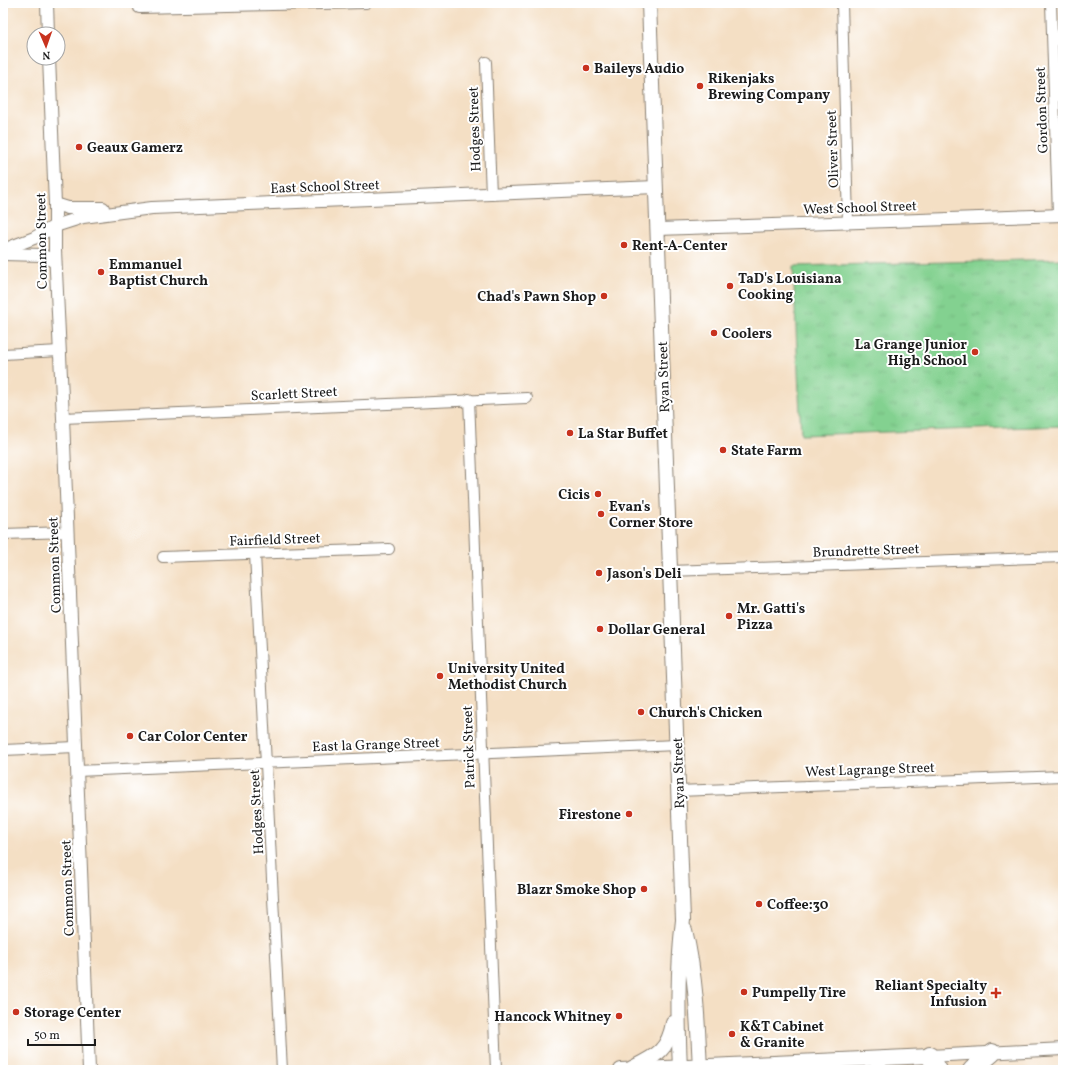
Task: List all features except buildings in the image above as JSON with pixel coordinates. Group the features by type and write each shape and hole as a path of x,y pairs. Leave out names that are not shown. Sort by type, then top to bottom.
{"highway":[{"path":"972,1070 992,1053"}],"main road":[{"name":"Ryan Street","path":"649,3 683,920 678,961 677,1000 680,1069"},
{"name":"Ryan Street","path":"683,920 691,955 697,1004 700,1068"},
{"path":"628,1070 658,1054 666,1045 671,1034 677,1000"},
{"path":"621,1070 934,1063"}],"street":[{"path":"47,3 48,26"},
{"path":"139,8 366,3"},
{"name":"Oliver Street","path":"842,3 848,222"},
{"name":"Gordon Street","path":"1051,3 1060,215"},
{"name":"Hodges Street","path":"486,62 490,194"},
{"name":"Common Street","path":"49,66 56,204 55,262 68,532 89,1070"},
{"name":"East School Street","path":"3,250 34,238 55,226 83,217 152,208 656,187"},
{"path":"56,204 68,208 152,208"},
{"name":"West School Street","path":"658,229 1060,215"},
{"path":"3,254 42,255 55,262"},
{"path":"3,354 60,351"},
{"name":"Scarlett Street","path":"63,418 469,399 527,398"},
{"name":"Patrick Street","path":"469,399 496,1070"},
{"path":"3,534 68,532"},
{"name":"Fairfield Street","path":"163,557 389,549"},
{"name":"Hodges Street","path":"255,554 282,1070"},
{"name":"Brundrette Street","path":"670,570 1063,557"},
{"name":"East la Grange Street","path":"77,771 677,746"},
{"path":"3,750 76,747"},
{"name":"West Lagrange Street","path":"678,791 1063,776"},
{"path":"934,1063 992,1053 1063,1049"}],"green space":[{"path":"1063,259 1063,426 801,435 793,266"}],"place":[{"name":"Baileys Audio","path":"586,68"},
{"name":"Rikenjaks Brewing Company","path":"700,86"},
{"name":"Geaux Gamerz","path":"79,147"},
{"name":"Rent-A-Center","path":"624,245"},
{"name":"Emmanuel Baptist Church","path":"101,272"},
{"name":"TaD's Louisiana Cooking","path":"730,286"},
{"name":"Chad's Pawn Shop","path":"604,296"},
{"name":"Coolers","path":"714,333"},
{"name":"La Grange Junior High School","path":"975,352"},
{"name":"La Star Buffet","path":"570,433"},
{"name":"State Farm","path":"723,450"},
{"name":"Cicis","path":"598,494"},
{"name":"Evan's Corner Store","path":"601,514"},
{"name":"Jason's Deli","path":"599,573"},
{"name":"Mr. Gatti's Pizza","path":"729,616"},
{"name":"Dollar General","path":"600,629"},
{"name":"University United Methodist Church","path":"440,676"},
{"name":"Church's Chicken","path":"641,712"},
{"name":"Car Color Center","path":"130,736"},
{"name":"Firestone","path":"629,814"},
{"name":"Blazr Smoke Shop","path":"644,889"},
{"name":"Coffee:30","path":"759,904"},
{"name":"Pumpelly Tire","path":"744,992"},
{"name":"Reliant Specialty Infusion","path":"996,993"},
{"name":"Storage Center","path":"16,1012"},
{"name":"Hancock Whitney","path":"619,1016"},
{"name":"K&T Cabinet & Granite","path":"732,1034"}]}
